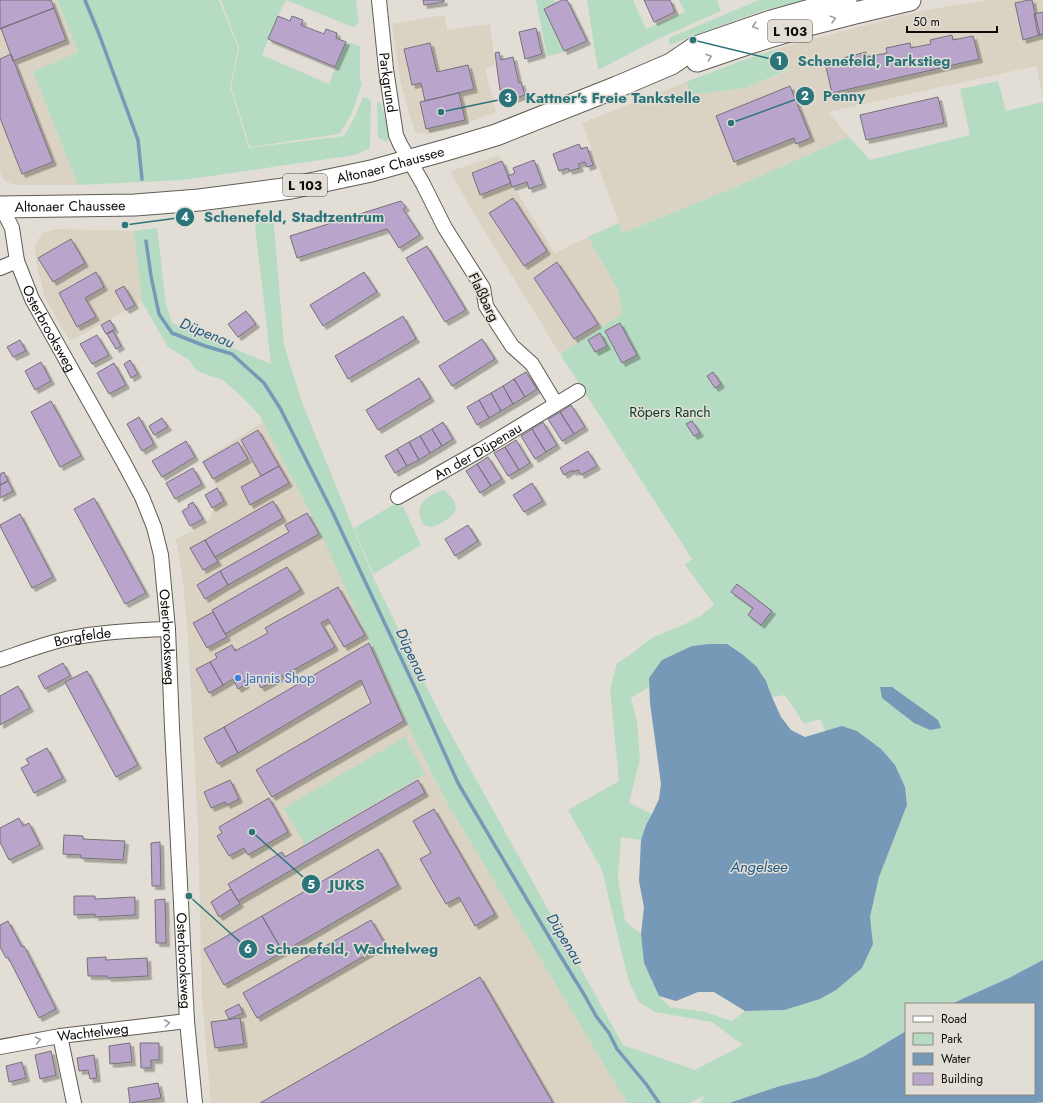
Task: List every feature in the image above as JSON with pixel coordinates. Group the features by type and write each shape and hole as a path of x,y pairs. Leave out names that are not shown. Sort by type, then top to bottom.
{"main road":[{"name":"Altonaer Chaussee","path":"1,206 135,205 199,200 291,188 371,171 496,135 671,64 696,47 771,21 846,0"},
{"name":"Altonaer Chaussee","path":"671,64 700,61 750,43 812,24 910,0"}],"street":[{"name":"Parkgrund","path":"379,0 386,69 396,135 409,161"},
{"name":"Flaßbarg","path":"409,161 423,184 445,228 484,288 486,306 512,346 532,364 556,404"},
{"name":"Osterbrooksweg","path":"1,206 12,228 17,261 32,299 128,469 142,497 154,527 161,555 168,629 187,1020 195,1103"},
{"path":"0,268 17,261"},
{"path":"556,404 578,391"},
{"name":"An der Düpenau","path":"398,498 556,404"},
{"name":"Borgfelde","path":"0,660 69,638 106,633 168,629"},
{"name":"Wachtelweg","path":"0,1047 60,1036 187,1020"},
{"path":"60,1036 74,1103"}],"shaded area":[{"path":"0,0 57,0 78,53 33,72 78,185 14,185 4,180 0,172"},
{"path":"989,0 1043,0 1043,97 1036,66 828,112 849,137 733,188 623,233 582,123 686,82 692,95 746,88 790,70 777,49 790,45 901,16 938,8"},
{"path":"445,15 447,30 490,24 495,66 485,69 496,112 454,128 428,134 415,133 400,80 392,24"},
{"path":"499,155 511,183 555,253 588,237 619,292 622,315 560,354 473,212 451,173 454,170"},
{"path":"58,229 134,231 142,302 70,341 45,298 36,261 35,244 43,233"},
{"path":"263,422 318,528 411,732 446,801 627,1103 211,1103 202,1000 198,827 188,637 183,581 176,539 202,526 210,518 213,508 225,502 201,461"}],"green space":[{"path":"57,0 219,0 238,48 230,87 249,148 344,136 355,117 363,97 371,100 370,148 355,155 183,180 78,185 33,72 78,52"},
{"path":"221,0 286,0 262,55 329,84 346,42 360,46 360,78 362,84 351,115 339,134 250,147 231,87 239,48"},
{"path":"286,0 356,0 359,23 353,27"},
{"path":"536,0 554,0 556,3 544,8 564,52 547,56"},
{"path":"587,0 633,0 646,29 685,12 679,0 717,0 721,11 656,40 598,70"},
{"path":"759,0 807,0 764,10 669,45 669,38"},
{"path":"777,49 790,69 746,88 691,95 686,82"},
{"name":"Röpers Ranch","path":"998,81 1006,111 1043,102 1043,960 968,997 948,1003 905,1003 905,1032 863,1057 817,1077 780,1086 729,1103 700,1103 705,1095 690,1103 627,1103 446,801 411,732 318,528 260,416 223,380 196,370 189,360 168,347 142,302 134,231 157,228 166,304 172,323 271,364 254,217 273,214 284,345 303,405 374,579 441,716 623,1045 695,1070 743,1045 712,1022 655,1012 639,1002 628,979 602,870 568,810 619,781 610,689 617,663 649,640 692,621 707,611 714,604 685,565 692,559 560,354 622,314 619,292 588,237 619,223 623,233 733,188 849,137 870,160 970,135 960,89","holes":["727,644 744,656 759,670 772,697 785,695 804,724 820,719 826,732 842,726 857,731 895,765 905,787 907,805 879,877 870,917 873,944 862,968 784,1010 745,1011 732,1021 705,1012 670,1007 659,996 644,963 641,934 625,921 618,878 621,837 641,840 646,825 652,814 629,803 640,759 637,722 631,698 649,687 649,678"]},
{"path":"377,102 381,103 387,122 387,142 378,138"},
{"path":"442,490 452,498 455,504 455,512 445,521 436,526 428,527 421,519 420,508 424,500 432,494"},
{"path":"398,502 401,507 403,506 421,545 373,574 354,528"},
{"path":"405,737 425,774 305,844 284,808"}],"water":[{"name":"Angelsee","path":"727,644 756,666 766,681 781,717 791,730 805,737 842,726 857,731 881,749 895,765 905,787 907,805 879,877 870,917 873,944 862,968 836,990 820,999 784,1010 745,1011 714,992 698,992 676,1001 659,996 644,963 641,934 644,907 639,881 641,840 646,825 659,799 661,784 650,703 649,678 662,660 692,646"},
{"path":"880,687 892,687 938,720 941,728 930,730 914,723 882,698"},
{"path":"1043,960 1043,1102 729,1103 780,1086 817,1077 863,1057 905,1032 905,1095 1035,1095 1035,1003 953,1003 1009,978"}],"building":[{"path":"0,0 51,0 54,8 0,29"},
{"path":"423,0 444,0 444,2 424,5"},
{"path":"562,0 567,0 587,41 564,51 544,9"},
{"path":"644,0 670,0 675,12 654,22"},
{"path":"1032,0 1040,35 1023,40 1015,3"},
{"path":"54,8 66,40 13,61 1,28"},
{"path":"1043,12 1043,34 1038,35 1034,14"},
{"path":"278,16 290,21 292,16 303,20 301,25 324,34 326,29 337,33 336,38 346,42 335,67 268,39"},
{"path":"536,28 542,54 525,59 519,32"},
{"path":"952,35 953,40 973,36 979,59 832,93 826,67 844,63 843,58 866,52 867,57 887,53 886,48 910,43 911,48 931,44 930,40"},
{"path":"430,43 437,72 468,65 474,89 425,101 421,83 412,85 404,49"},
{"path":"499,52 501,60 513,57 519,83 521,82 525,95 507,101 503,89 500,90 495,53"},
{"path":"11,54 53,162 22,174 0,118 0,59"},
{"path":"790,86 811,138 796,144 794,138 734,162 716,116"},
{"path":"459,93 465,120 426,129 420,102"},
{"path":"938,97 944,123 866,140 860,115"},
{"path":"579,144 581,149 587,147 593,165 587,167 585,162 578,164 580,168 569,171 568,168 559,171 553,154"},
{"path":"534,160 543,184 529,189 527,182 512,187 508,176 515,173 513,168"},
{"path":"502,161 511,183 480,195 472,173"},
{"path":"513,198 547,251 524,266 489,213"},
{"path":"401,201 406,207 403,209 420,235 399,248 387,229 297,258 290,236"},
{"path":"71,239 85,263 53,282 38,258"},
{"path":"427,246 466,310 445,322 406,258"},
{"path":"557,262 598,324 574,339 534,278"},
{"path":"96,272 104,287 85,298 96,317 77,327 59,293"},
{"path":"364,272 377,292 323,326 310,305"},
{"path":"124,286 135,305 126,310 115,291"},
{"path":"246,311 256,324 238,337 228,324"},
{"path":"403,316 416,339 348,379 335,356"},
{"path":"110,320 115,329 106,334 101,325"},
{"path":"620,323 637,355 622,363 605,331"},
{"path":"113,331 121,346 116,349 107,334"},
{"path":"600,333 607,346 595,352 588,340"},
{"path":"97,335 109,355 92,364 80,344"},
{"path":"482,339 495,359 452,386 439,366"},
{"path":"20,340 26,351 13,357 7,347"},
{"path":"130,360 138,374 131,378 124,364"},
{"path":"41,362 51,381 35,390 25,371"},
{"path":"114,363 126,385 109,394 97,373"},
{"path":"526,372 537,389 525,397 514,379"},
{"path":"713,372 721,384 715,388 707,376"},
{"path":"419,378 431,398 378,430 366,410"},
{"path":"514,379 525,397 513,404 503,386"},
{"path":"503,386 513,404 501,411 491,393"},
{"path":"491,393 501,411 489,418 479,400"},
{"path":"479,400 489,418 477,425 467,407"},
{"path":"51,401 81,456 60,467 31,412"},
{"path":"571,405 585,427 574,434 560,412"},
{"path":"560,412 574,434 562,441 548,419"},
{"path":"139,417 154,444 142,451 127,424"},
{"path":"162,418 168,427 154,435 149,426"},
{"path":"692,421 700,433 694,436 686,424"},
{"path":"443,422 453,439 442,446 432,429"},
{"path":"543,422 557,445 546,452 532,429"},
{"path":"432,429 442,446 430,453 420,436"},
{"path":"532,429 546,452 535,459 521,436"},
{"path":"258,430 279,466 261,476 241,440"},
{"path":"420,436 430,453 419,460 409,442"},
{"path":"516,440 530,463 519,470 505,447"},
{"path":"186,441 195,457 162,477 152,461"},
{"path":"238,442 248,459 213,479 203,462"},
{"path":"409,442 419,460 407,466 397,449"},
{"path":"505,447 519,470 508,476 494,453"},
{"path":"397,449 407,466 395,473 385,456"},
{"path":"588,451 597,466 581,475 578,470 573,472 572,470 564,475 560,468"},
{"path":"488,457 502,479 491,486 477,464"},
{"path":"477,464 491,486 480,493 466,471"},
{"path":"279,466 289,483 250,505 241,487"},
{"path":"193,468 202,484 175,499 166,483"},
{"path":"4,472 8,481 0,485 0,474"},
{"path":"8,481 13,491 0,498 0,485"},
{"path":"532,483 543,501 524,512 513,495"},
{"path":"217,488 224,501 212,508 205,495"},
{"path":"94,498 146,593 125,604 74,509"},
{"path":"273,501 283,518 215,557 205,540"},
{"path":"193,502 203,519 190,526 182,511 189,507 188,505"},
{"path":"307,513 319,534 228,585 220,571 289,532 285,525"},
{"path":"20,514 53,577 32,588 0,526"},
{"path":"468,525 478,541 455,556 445,539"},
{"path":"205,540 218,562 203,570 190,548"},
{"path":"287,567 301,590 225,634 212,610"},
{"path":"220,571 228,585 205,599 197,585"},
{"path":"737,584 772,611 761,625 748,615 753,608 731,592"},
{"path":"338,587 365,635 344,647 328,619 321,623 335,647 261,688 254,675 244,681 246,684 238,689 233,679 223,685 210,662 217,658 215,654 232,645 235,651 268,633 265,628"},
{"path":"213,612 227,637 207,648 193,623"},
{"path":"369,643 404,721 272,797 256,770 371,703 361,680 238,753 224,727"},
{"path":"210,662 223,685 209,693 196,669"},
{"path":"63,663 70,676 45,689 38,676"},
{"path":"87,671 138,765 116,777 65,682"},
{"path":"18,686 30,708 0,725 0,696"},
{"path":"224,727 238,753 218,764 204,738"},
{"path":"47,748 63,778 34,793 21,768 29,764 26,759"},
{"path":"230,780 239,799 227,805 225,802 211,808 204,792"},
{"path":"418,780 425,793 238,901 228,884 282,852 285,857"},
{"path":"269,798 288,832 248,855 244,848 229,856 217,836 222,833 219,827"},
{"path":"434,809 495,914 475,926 459,897 446,904 420,859 431,853 413,821"},
{"path":"19,818 23,826 29,823 40,845 9,860 0,842 0,828"},
{"path":"64,835 83,836 83,839 125,841 123,860 81,858 81,855 63,854"},
{"path":"160,842 161,886 152,886 151,843"},
{"path":"378,849 398,885 283,952 262,916"},
{"path":"231,889 240,904 219,917 211,902"},
{"path":"74,896 95,896 95,899 135,897 135,915 95,917 95,914 74,915"},
{"path":"165,899 166,943 156,943 155,900"},
{"path":"262,916 283,952 224,985 204,949"},
{"path":"371,920 385,944 257,1018 243,993"},
{"path":"8,921 22,947 24,946 56,1009 39,1018 8,957 6,958 0,947 0,925"},
{"path":"106,957 106,960 147,958 148,976 108,978 107,976 88,976 87,958"},
{"path":"480,977 553,1103 260,1103"},
{"path":"239,1004 243,1013 229,1019 225,1011"},
{"path":"240,1018 244,1044 215,1048 211,1022"},
{"path":"130,1043 132,1062 110,1064 109,1046"},
{"path":"140,1043 159,1043 159,1060 151,1060 151,1068 141,1068"},
{"path":"51,1051 56,1075 40,1079 35,1055"},
{"path":"94,1055 97,1078 90,1079 88,1070 79,1071 77,1058"},
{"path":"22,1062 26,1078 9,1082 6,1066"},
{"path":"158,1083 161,1098 130,1103 128,1088"}],"waterway":[{"name":"Düpenau","path":"85,0 138,140 142,179"},
{"name":"Düpenau","path":"146,241 151,276 159,314 172,333 205,346 232,354 264,383 280,408 332,511 458,783 596,1016 609,1033 617,1049 646,1084 659,1103"}],"place":[{"name":"Schenefeld, Parkstieg","path":"693,40"},
{"name":"Kattner's Freie Tankstelle","path":"441,112"},
{"name":"Penny","path":"731,123"},
{"name":"Schenefeld, Stadtzentrum","path":"125,225"},
{"name":"Jannis Shop","path":"238,678"},
{"name":"JUKS","path":"252,832"},
{"name":"Schenefeld, Wachtelweg","path":"189,896"}]}
